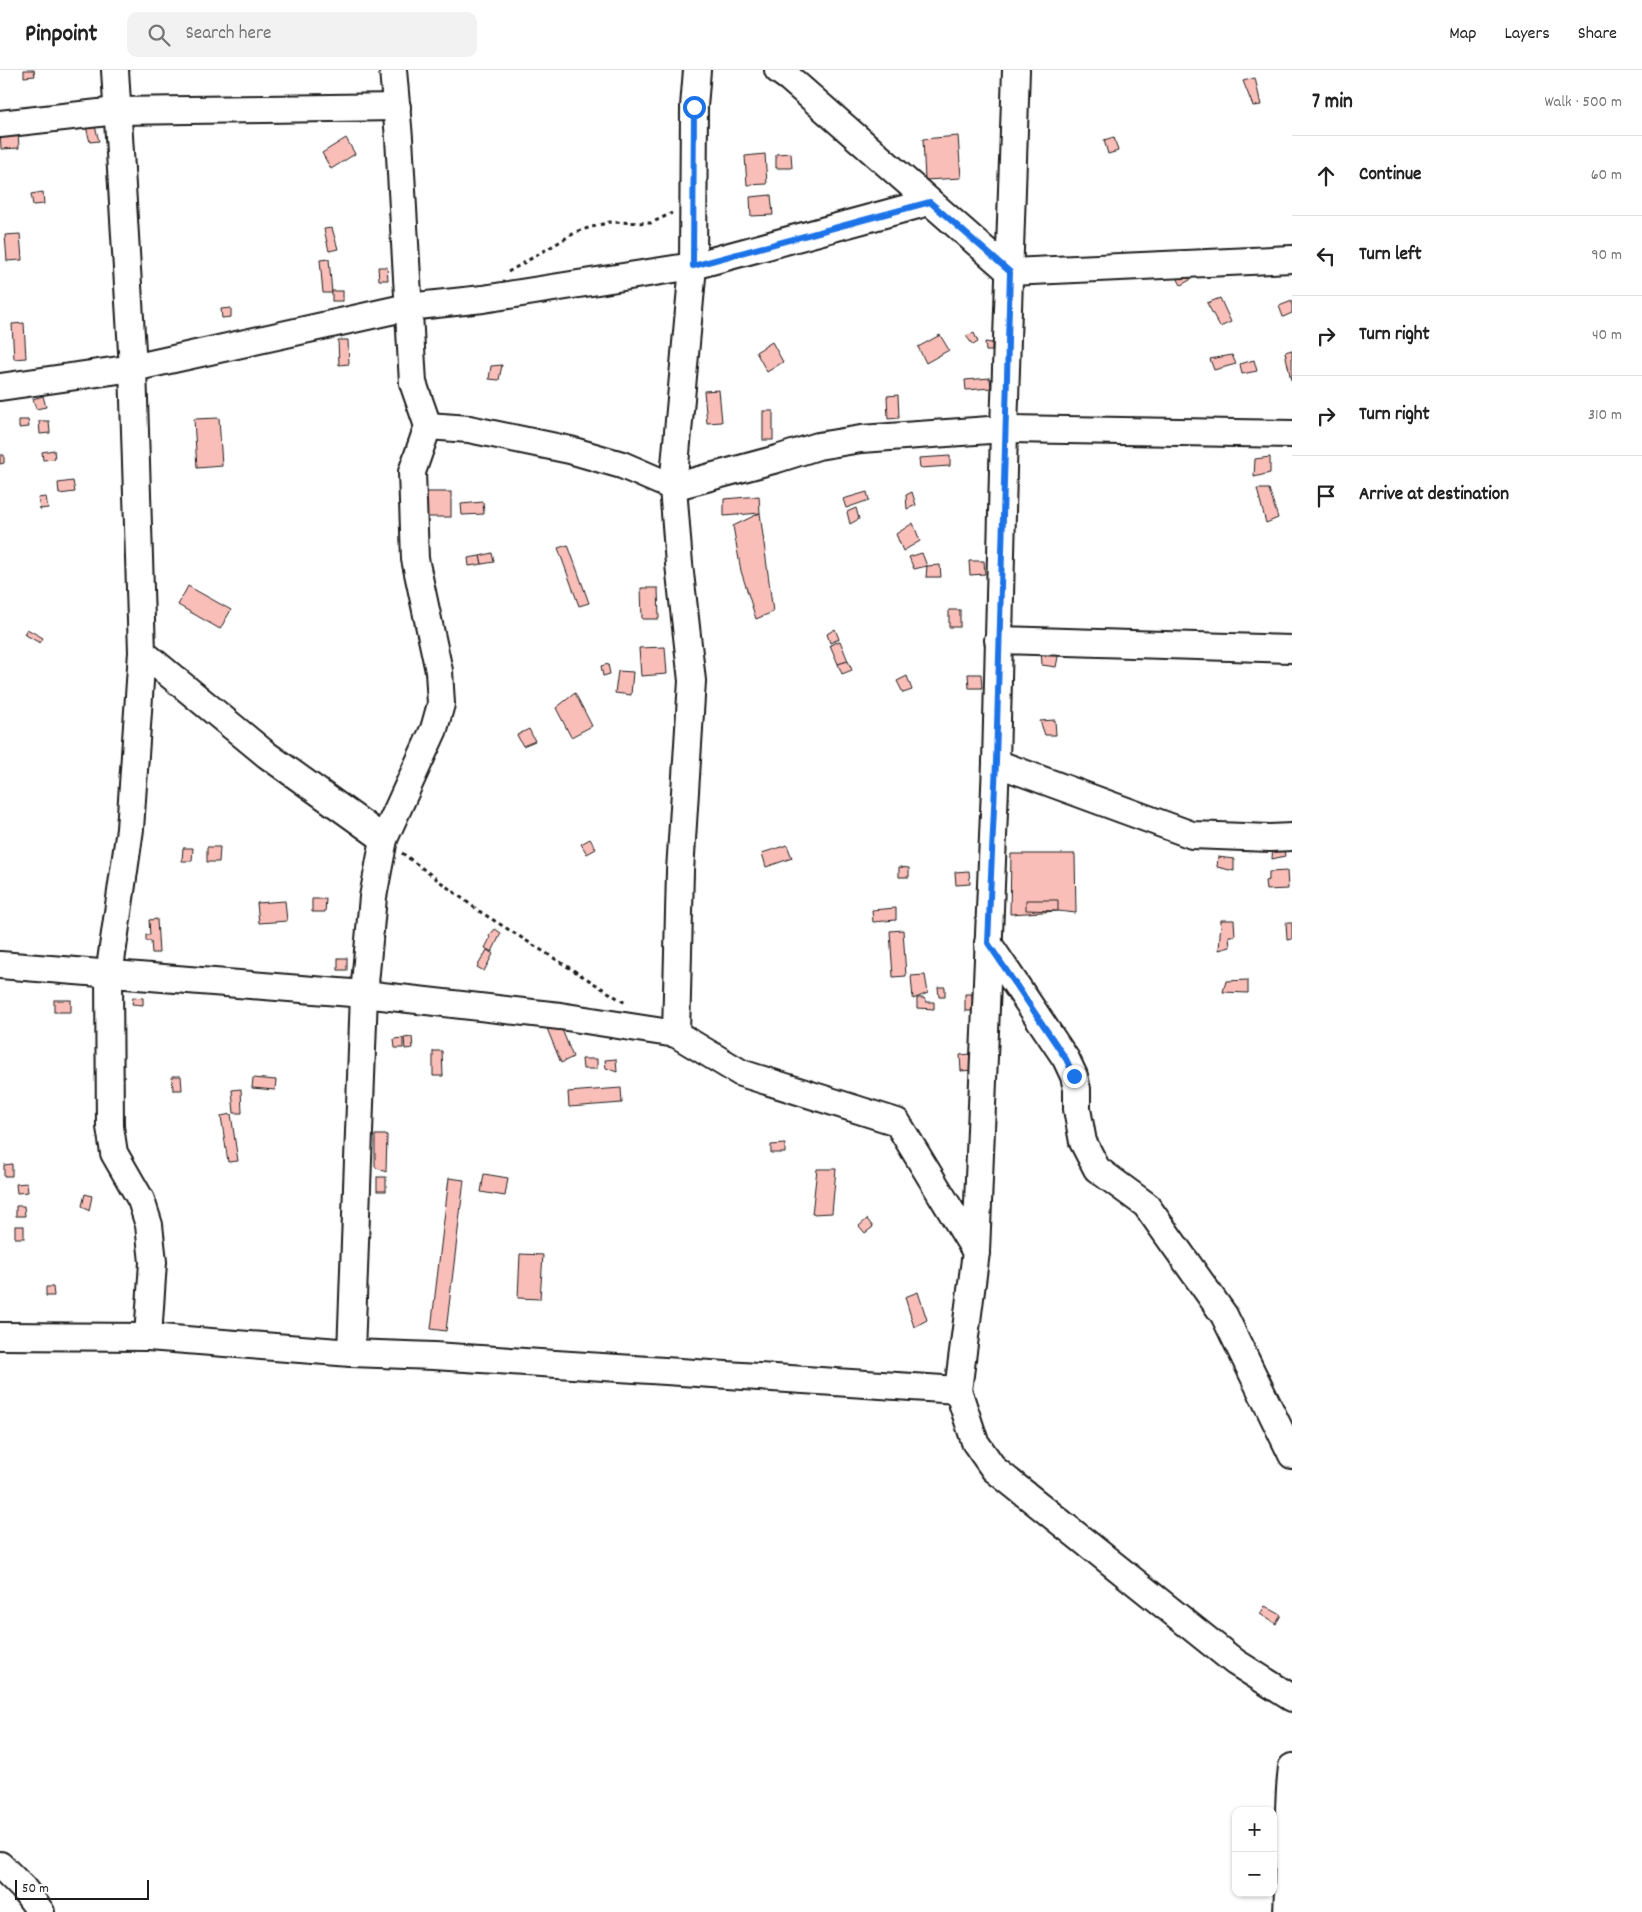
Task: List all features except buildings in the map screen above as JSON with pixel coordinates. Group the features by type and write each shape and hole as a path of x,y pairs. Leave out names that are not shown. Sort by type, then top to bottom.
{"street":[{"path":"115,70 133,368 142,652 130,830 109,975 110,1128 114,1154 141,1200 149,1225 153,1262 148,1337"},
{"path":"351,1353 364,994 373,897 384,839 434,729 440,704 439,671 415,559 412,472 428,426 413,383 393,70"},
{"path":"676,1034 680,871 692,681 679,564 673,487 693,266 694,107 697,70"},
{"path":"778,70 1010,272 1292,259"},
{"path":"1016,70 1004,429 996,762 976,1252 958,1390 975,1442 994,1469 1235,1662 1292,1698"},
{"path":"0,124 117,111 396,107"},
{"path":"0,388 133,368 408,307 483,299 693,266 930,202"},
{"path":"428,426 469,429 570,450 622,465 673,487 818,446 861,439 1004,429 1292,434"},
{"path":"998,640 1292,649"},
{"path":"142,652 266,755 313,786 384,839"},
{"path":"996,762 1192,835 1292,837"},
{"path":"988,943 1066,1059 1074,1076 1077,1089 1077,1109 1083,1142 1097,1169 1146,1205 1224,1315 1292,1455"},
{"path":"0,965 364,994 560,1016 676,1034 741,1073 897,1122 976,1252"},
{"path":"0,1336 148,1337 351,1353 434,1356 958,1390"},
{"path":"1287,1912 1290,1876 1289,1787 1292,1767"},
{"path":"0,1865 23,1888 40,1912"}],"path":[{"path":"507,273 578,231 610,222 651,223 676,211"},
{"path":"384,839 479,911 629,1004"}],"route":[{"path":"694,107 693,266 930,202 1010,272 1004,429 996,762 988,943 1066,1059 1074,1076"}]}
